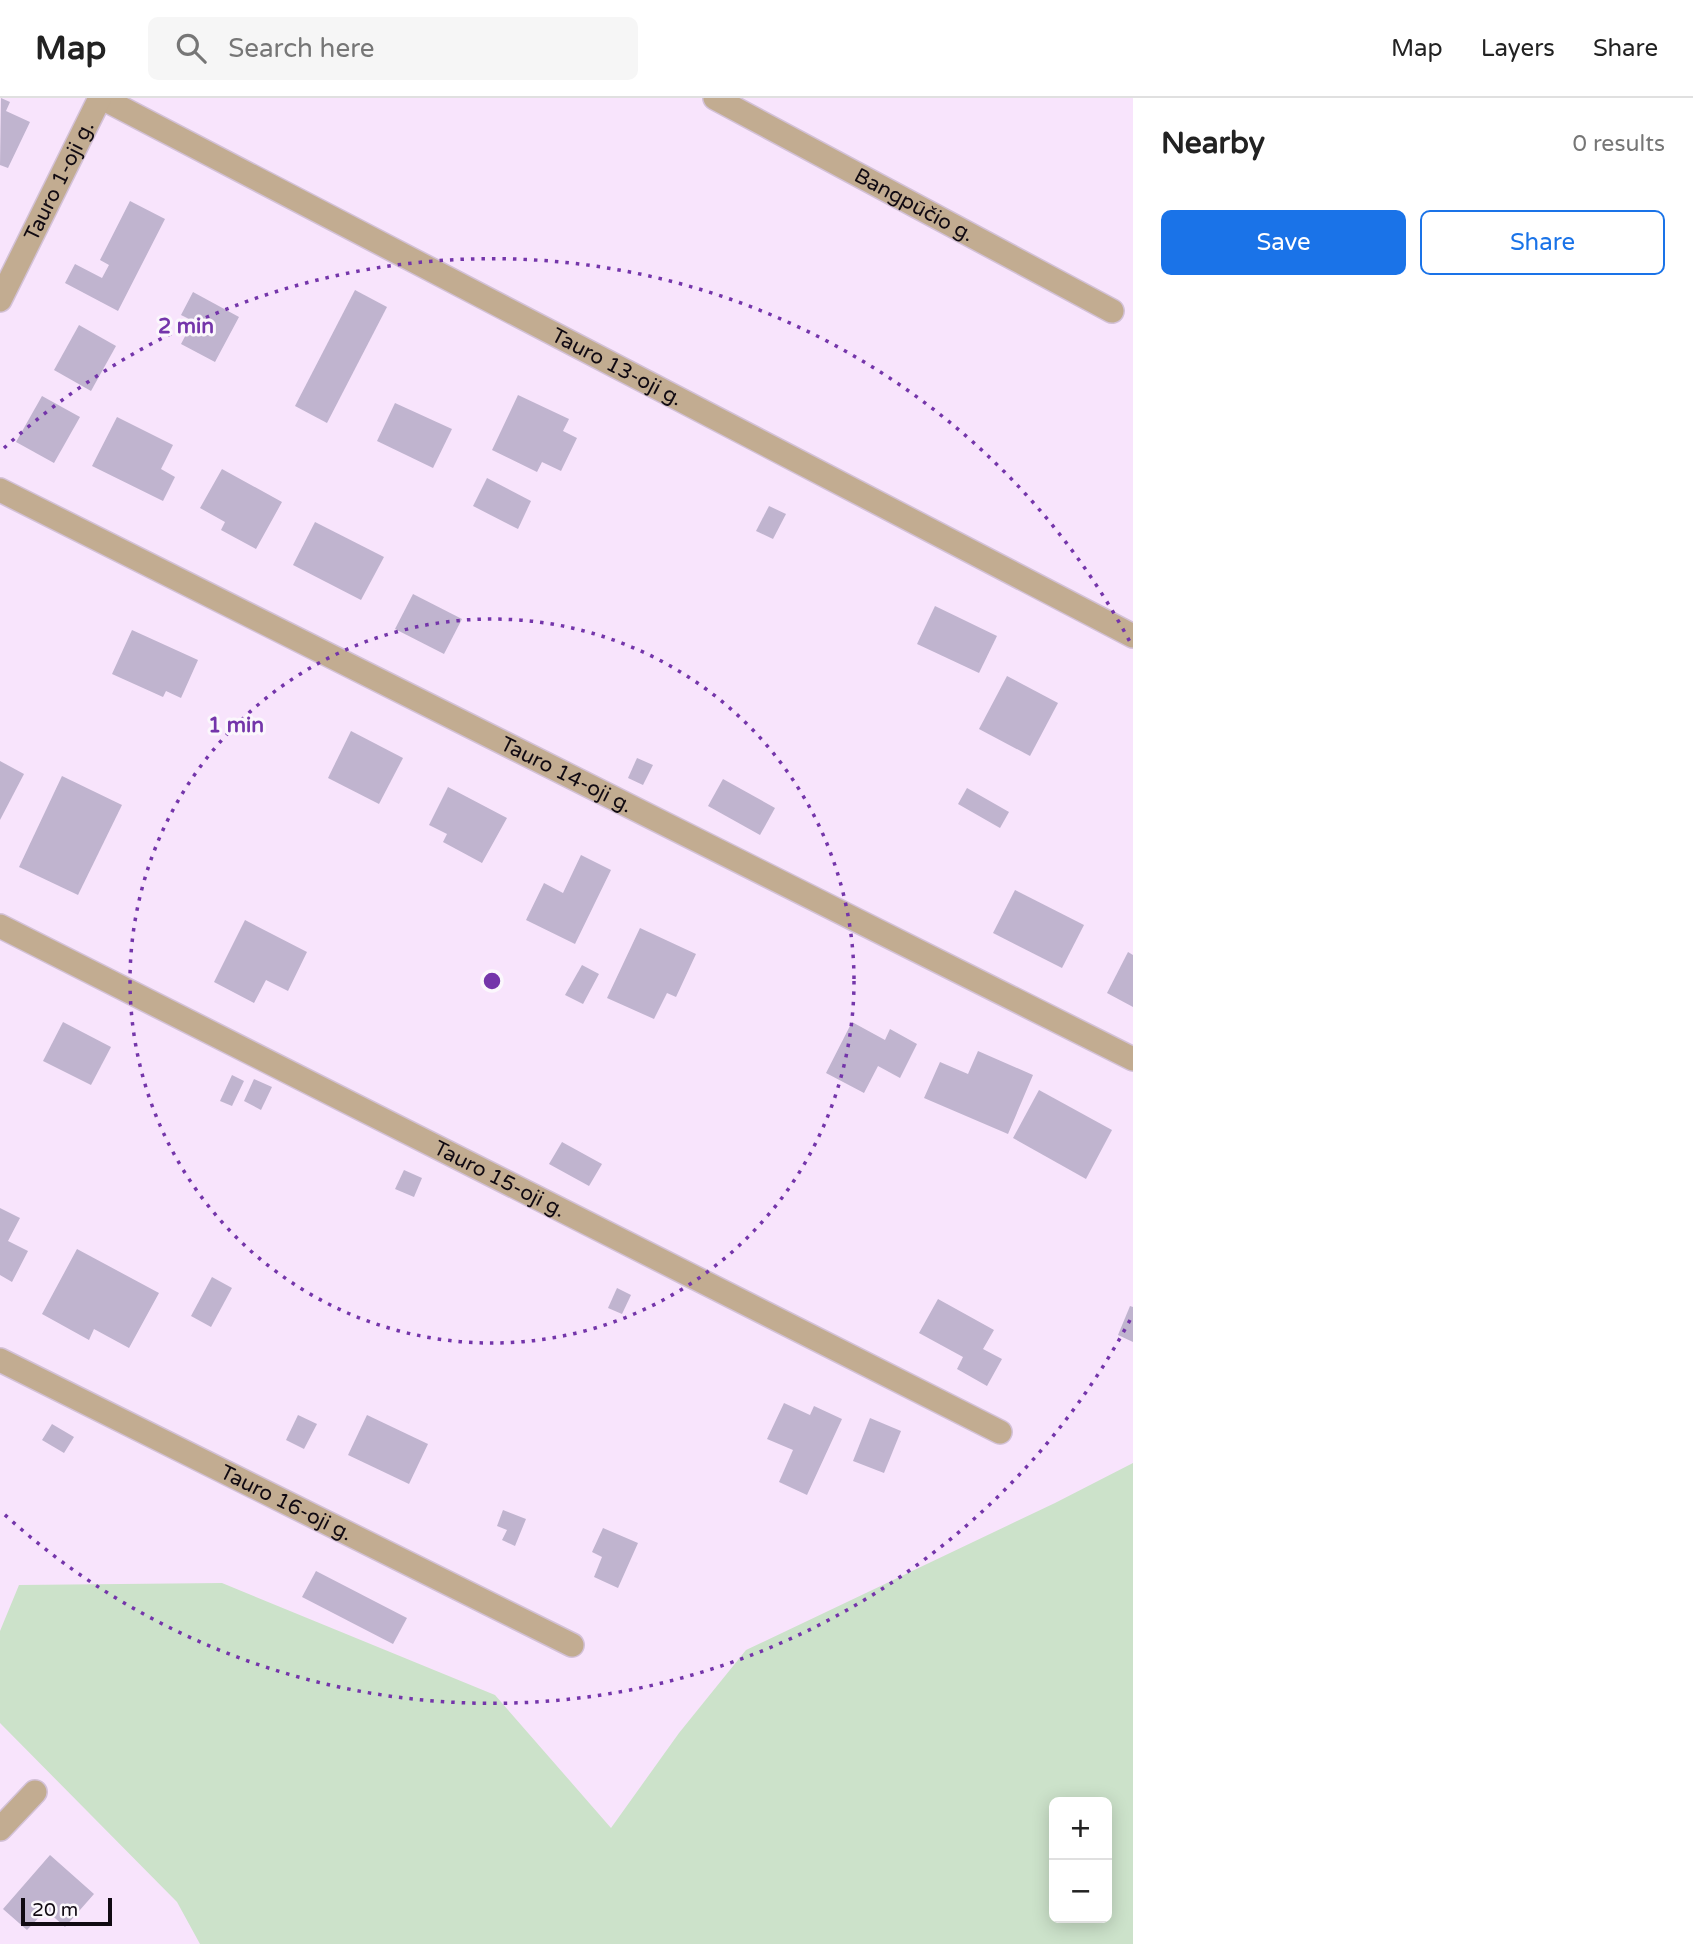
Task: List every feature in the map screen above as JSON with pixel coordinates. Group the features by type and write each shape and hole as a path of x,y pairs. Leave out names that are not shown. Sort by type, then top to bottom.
{"street":[{"name":"Tauro 1-oji g.","path":"0,300 101,98"},
{"name":"Tauro 13-oji g.","path":"101,98 1133,636"},
{"name":"Bangpūčio g.","path":"715,98 1112,311"},
{"name":"Tauro 14-oji g.","path":"0,490 1133,1059"},
{"name":"Tauro 15-oji g.","path":"0,926 1000,1432"},
{"name":"Tauro 16-oji g.","path":"0,1360 572,1645"},
{"path":"0,1829 35,1792"}],"green space":[{"path":"1133,1463 1133,1944 200,1944 177,1902 0,1723 0,1631 19,1585 222,1583 495,1695 611,1828 679,1733 746,1650"}],"building":[{"path":"1,98 10,102 6,111 30,122 8,168 0,165"},
{"path":"130,201 165,219 118,311 65,283 75,264 102,278 109,265 100,260"},
{"path":"355,290 387,307 327,423 295,406"},
{"path":"193,292 239,317 215,362 181,344 193,321 181,315"},
{"path":"79,325 116,346 91,391 54,370"},
{"path":"518,395 569,419 563,431 577,438 561,471 542,462 537,472 492,450"},
{"path":"42,396 80,417 54,463 16,442"},
{"path":"395,403 452,429 433,468 377,441"},
{"path":"117,417 173,445 161,469 175,477 163,501 92,466"},
{"path":"222,469 282,502 256,549 221,530 225,522 200,508"},
{"path":"487,478 531,501 518,529 473,506"},
{"path":"769,506 786,514 773,539 756,531"},
{"path":"315,522 384,557 361,600 293,565"},
{"path":"413,594 462,619 444,654 395,629"},
{"path":"935,606 997,636 979,673 917,644"},
{"path":"132,630 198,660 181,698 166,691 163,697 112,674"},
{"path":"1007,676 1058,703 1030,756 979,729"},
{"path":"351,731 403,758 379,804 328,778"},
{"path":"637,758 653,765 643,785 628,778"},
{"path":"0,761 24,774 0,820"},
{"path":"62,776 122,805 78,895 19,867"},
{"path":"723,779 775,808 760,835 708,806"},
{"path":"448,787 507,818 482,863 443,842 447,834 429,825"},
{"path":"967,788 1009,812 1000,828 958,804"},
{"path":"581,855 611,870 575,944 526,920 544,883 563,893"},
{"path":"1015,890 1084,925 1062,968 993,933"},
{"path":"245,920 307,952 288,991 266,980 254,1003 214,982"},
{"path":"640,928 696,954 676,997 667,993 654,1019 607,998"},
{"path":"1128,952 1133,955 1133,1007 1107,993"},
{"path":"582,965 599,974 583,1004 565,995"},
{"path":"63,1022 111,1047 91,1085 43,1061"},
{"path":"852,1022 885,1040 890,1029 917,1044 900,1078 878,1066 864,1093 826,1073"},
{"path":"978,1051 1033,1075 1008,1134 924,1098 940,1062 968,1074"},
{"path":"232,1075 244,1081 232,1106 220,1101"},
{"path":"254,1079 272,1087 261,1110 244,1101"},
{"path":"1039,1090 1112,1130 1086,1179 1013,1138"},
{"path":"562,1142 602,1164 589,1186 549,1164"},
{"path":"404,1170 422,1178 414,1197 395,1189"},
{"path":"0,1208 20,1218 8,1241 28,1251 12,1282 0,1275"},
{"path":"77,1249 159,1293 129,1348 94,1329 89,1340 42,1314"},
{"path":"212,1277 232,1288 211,1327 191,1316"},
{"path":"617,1288 631,1295 622,1314 608,1308"},
{"path":"938,1299 994,1330 983,1349 1002,1359 987,1386 957,1369 963,1357 919,1333"},
{"path":"1130,1306 1133,1307 1133,1342 1118,1335"},
{"path":"784,1403 810,1415 814,1406 842,1419 807,1495 779,1482 793,1450 767,1439"},
{"path":"298,1415 317,1424 304,1449 286,1440"},
{"path":"367,1415 428,1444 409,1484 348,1455"},
{"path":"870,1418 901,1431 884,1473 853,1461"},
{"path":"52,1424 74,1437 64,1453 42,1440"},
{"path":"503,1510 526,1519 515,1546 502,1540 507,1530 497,1526"},
{"path":"603,1528 638,1543 618,1588 594,1577 602,1557 592,1552"},
{"path":"316,1571 407,1618 393,1644 302,1597"},
{"path":"50,1855 94,1894 65,1927 46,1910 27,1930 3,1909"}]}
